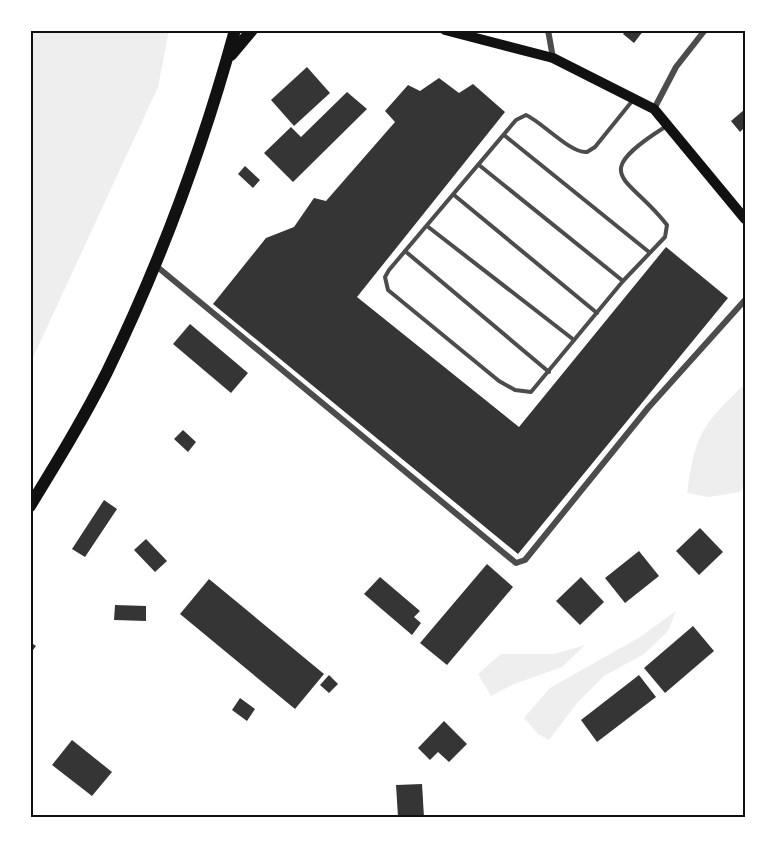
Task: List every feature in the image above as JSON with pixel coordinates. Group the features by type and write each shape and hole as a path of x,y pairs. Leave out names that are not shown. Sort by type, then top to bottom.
{"highway":[{"path":"30,506 107,372 154,264 196,157 234,30"},
{"path":"226,61 252,30"}],"main road":[{"path":"453,31 553,58 654,110 745,219"}],"street":[{"path":"548,30 553,58"},
{"path":"654,110 676,67 705,30"},
{"path":"154,264 516,563 525,560 648,408 745,300"}],"lane":[{"path":"634,99 595,147 587,152 573,148 526,115 516,120 385,277 388,290 499,381 515,390 531,392 623,281 665,237 667,225 658,213 628,187 621,176 621,168 624,160 640,142 668,125"},
{"path":"504,135 649,252"},
{"path":"479,165 623,281"},
{"path":"453,195 597,313"},
{"path":"427,226 574,340"},
{"path":"405,251 549,372"}],"shaded area":[{"path":"30,30 169,30 158,87 30,364"},
{"path":"745,384 745,483 740,492 709,497 687,493 693,457 703,432 719,410"},
{"path":"676,611 668,631 644,654 604,676 577,703 549,740 538,734 524,718 550,688 640,637"},
{"path":"585,645 562,667 514,684 491,696 478,674 501,654 554,654"}],"building":[{"path":"627,30 644,30 634,43 623,34"},
{"path":"307,67 330,93 294,126 271,100"},
{"path":"439,78 459,93 473,84 505,112 357,297 519,427 666,247 728,298 518,554 213,304 266,238 294,227 314,198 326,201 395,122 385,111 408,85 420,91"},
{"path":"347,92 367,109 293,182 264,153 291,127 301,137"},
{"path":"745,109 745,127 740,132 731,121"},
{"path":"245,166 260,180 253,188 238,174"},
{"path":"190,324 248,373 231,393 173,344"},
{"path":"183,430 196,442 188,452 174,439"},
{"path":"104,500 117,509 85,557 72,549"},
{"path":"700,528 723,552 699,575 676,551"},
{"path":"146,539 167,561 155,572 134,550"},
{"path":"639,551 659,576 625,603 605,578"},
{"path":"487,564 513,587 447,665 420,643"},
{"path":"380,577 420,611 414,617 421,623 412,635 364,594"},
{"path":"581,577 604,602 580,625 556,601"},
{"path":"209,579 324,674 295,709 180,614"},
{"path":"115,605 146,606 146,621 114,620"},
{"path":"693,626 714,651 665,693 644,668"},
{"path":"30,642 36,646 30,654"},
{"path":"329,675 338,684 329,693 320,685"},
{"path":"639,675 656,697 597,742 581,720"},
{"path":"240,698 255,709 247,721 232,710"},
{"path":"444,721 467,744 449,762 438,752 430,760 418,748"},
{"path":"72,740 112,772 92,796 52,765"},
{"path":"422,784 424,817 398,817 396,785"}]}
